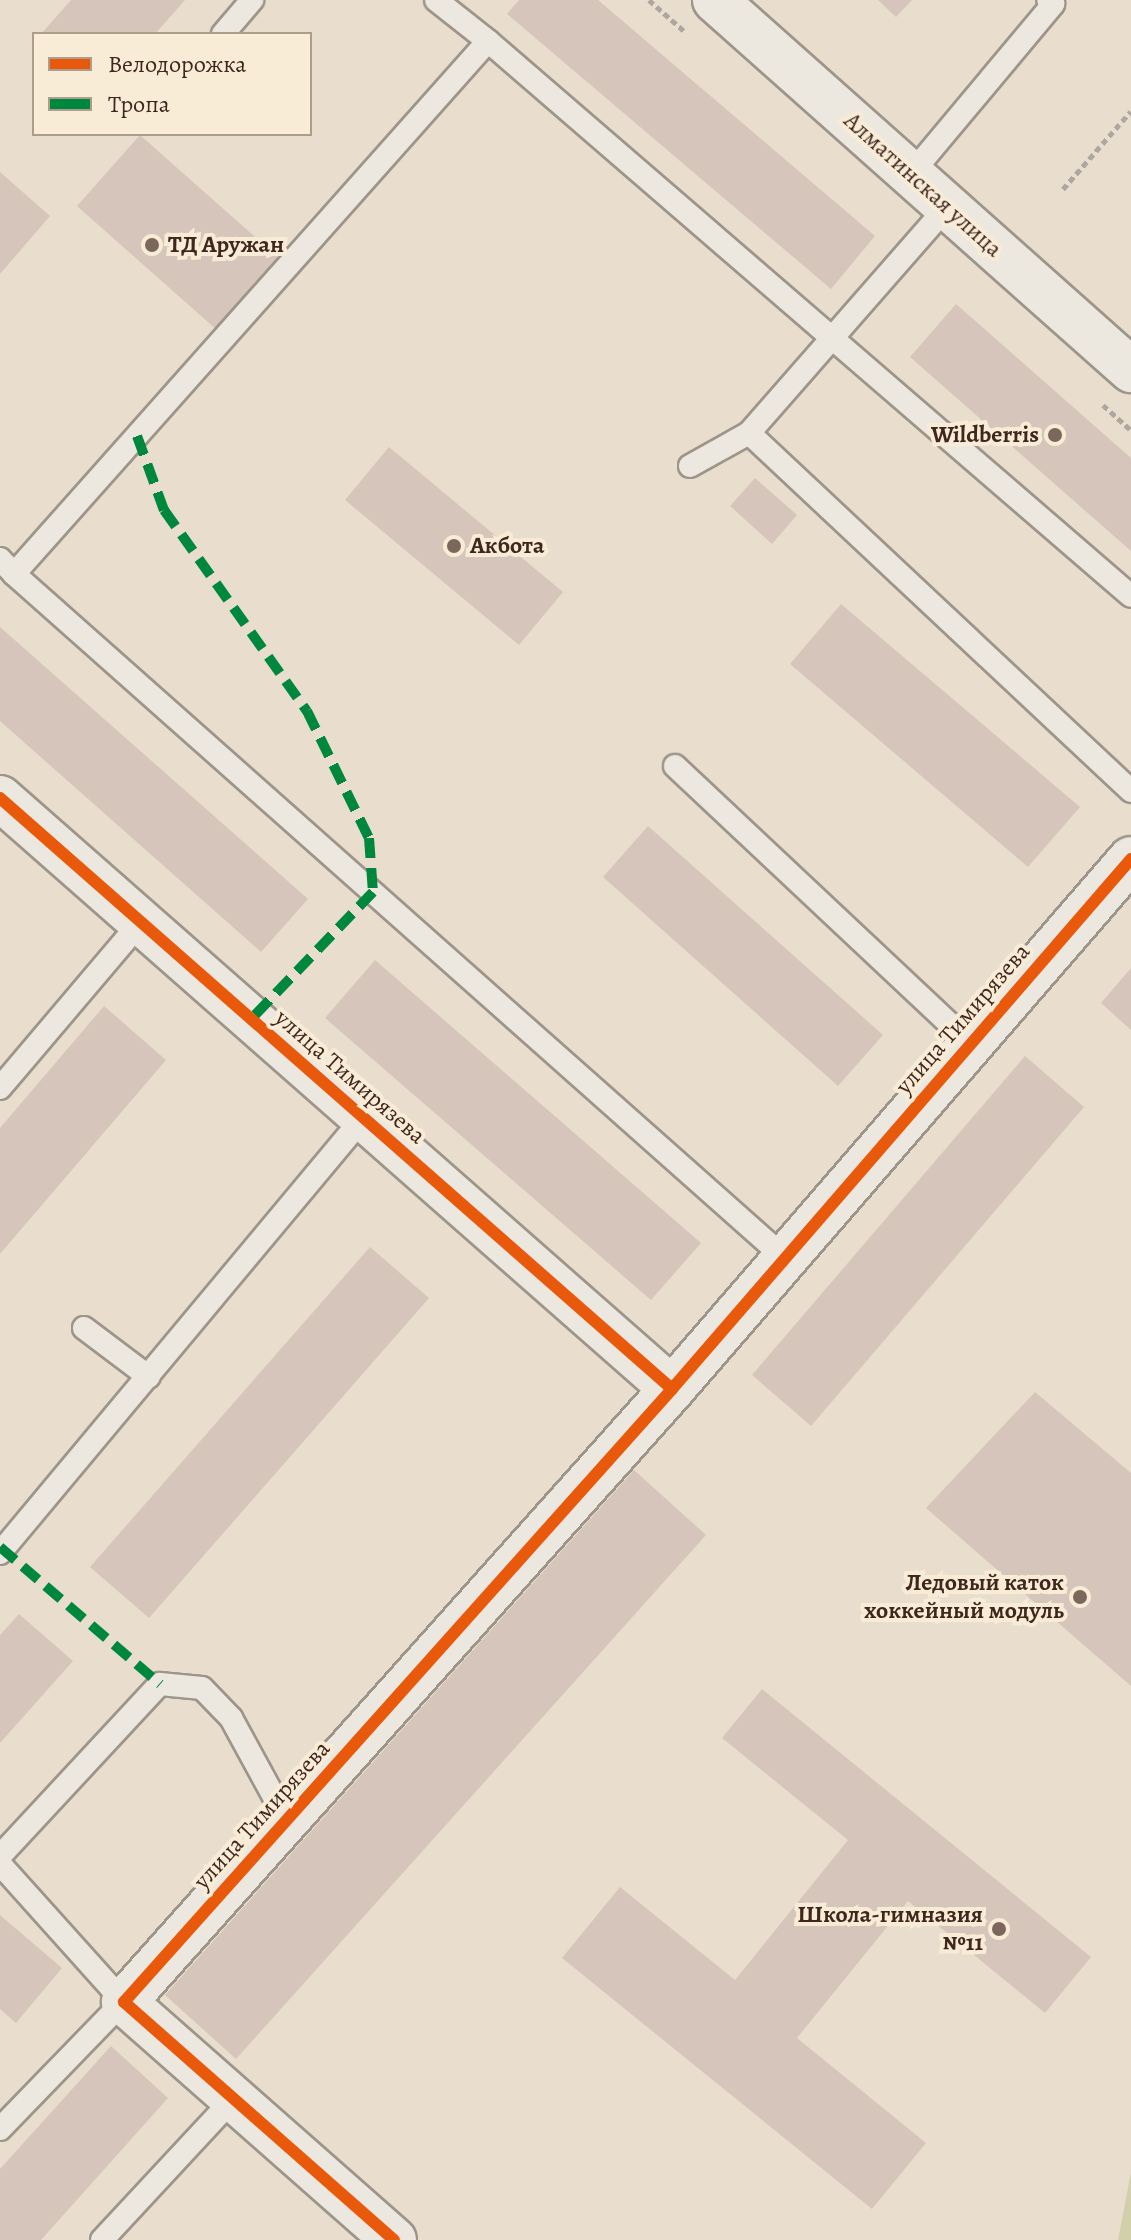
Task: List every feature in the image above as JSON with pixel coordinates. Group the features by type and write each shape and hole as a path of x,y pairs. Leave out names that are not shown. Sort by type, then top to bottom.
{"street":[{"name":"Алматинская улица","path":"715,0 1131,370"},
{"name":"улица Тимирязева","path":"0,798 672,1389"},
{"name":"улица Тимирязева","path":"124,2002 672,1389 1131,859"},
{"path":"124,2002 394,2240"}],"lane":[{"path":"225,32 252,0"},
{"path":"911,174 1053,1"},
{"path":"447,3 1131,596"},
{"path":"488,41 7,567 785,1258"},
{"path":"690,466 749,433 947,207"},
{"path":"749,433 1131,791"},
{"path":"675,766 971,1044"},
{"path":"0,1088 141,922"},
{"path":"0,1553 363,1118"},
{"path":"84,1328 149,1377"},
{"path":"0,2129 124,2002 285,1817 672,1389"},
{"path":"0,1856 160,1684 202,1688 231,1718 285,1817"},
{"path":"0,1864 124,2002"},
{"path":"102,2240 234,2098"}],"path":[{"path":"1063,189 1131,111"}],"shaded area":[{"path":"1131,2172 1131,2240 1118,2240"}],"building":[{"path":"71,0 185,0 157,32 43,32"},
{"path":"519,0 598,0 875,236 831,289 507,14"},
{"path":"878,0 912,0 896,17"},
{"path":"141,136 281,260 218,331 77,206"},
{"path":"0,172 50,216 0,274"},
{"path":"956,304 1131,458 1131,551 910,357"},
{"name":"Акбота","path":"389,447 563,592 519,645 345,500"},
{"path":"755,478 797,515 772,544 730,506"},
{"path":"841,604 1080,807 1028,867 790,664"},
{"path":"0,627 308,899 261,952 0,721"},
{"path":"648,826 883,1035 838,1086 603,877"},
{"path":"375,960 701,1243 651,1300 325,1018"},
{"path":"1131,968 1131,1030 1101,1003"},
{"path":"104,1006 166,1060 0,1254 0,1128"},
{"path":"1025,1056 1084,1107 811,1426 752,1375"},
{"path":"370,1247 429,1298 149,1618 90,1567"},
{"name":"Ледовый каток хоккейный модуль","path":"1035,1392 1131,1473 1131,1686 926,1508"},
{"path":"634,1470 706,1535 236,2059 165,1995"},
{"path":"19,1614 73,1661 0,1743 0,1635"},
{"name":"Школа-гимназия №11","path":"762,1689 1091,1957 1045,2013 908,1901 797,2038 926,2143 872,2209 562,1958 620,1887 735,1980 848,1840 722,1738"},
{"path":"0,1915 62,1968 16,2023 0,2009"},
{"path":"111,2046 168,2098 41,2240 0,2240 0,2169"}],"marked path":[{"path":"137,436 164,510 307,711 369,838 373,892 251,1019"},
{"path":"0,1547 160,1684"}],"cycle path":[{"path":"0,798 672,1389"},
{"path":"394,2240 124,2002 672,1389 1131,859"}],"place":[{"name":"ТД Аружан","path":"152,245"},
{"name":"Wildberris","path":"1055,435"},
{"name":"Акбота","path":"454,546"},
{"name":"Ледовый каток хоккейный модуль","path":"1080,1597"},
{"name":"Школа-гимназия №11","path":"999,1929"}]}
